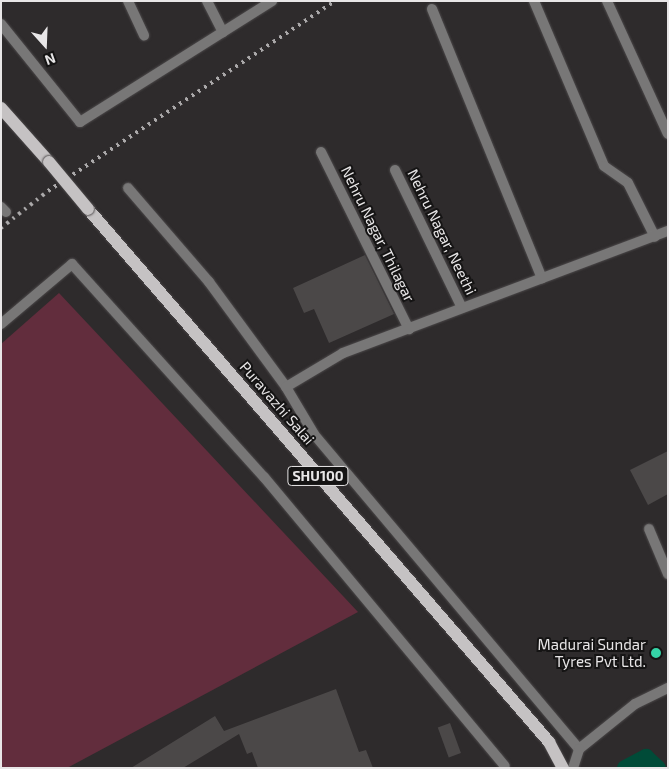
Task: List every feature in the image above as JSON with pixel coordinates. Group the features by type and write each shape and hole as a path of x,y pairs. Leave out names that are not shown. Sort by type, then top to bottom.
{"main road":[{"name":"Puravazhi Salai","path":"1,108 549,742 563,768"}],"street":[{"path":"128,1 144,36"},
{"path":"207,1 223,32"},
{"path":"1,24 80,122 272,1"},
{"path":"534,1 604,166 628,183 655,237"},
{"path":"607,1 668,134"},
{"path":"432,9 542,278"},
{"name":"Nehru Nagar, Thilagar","path":"321,152 409,329"},
{"name":"Nehru Nagar, Neethi","path":"395,170 462,308"},
{"path":"128,188 209,282 286,387 314,434 579,748"},
{"path":"286,387 343,354 668,231"},
{"path":"1,324 72,264 264,477 503,767"},
{"path":"649,529 668,574"},
{"path":"573,768 579,748 635,704 668,688"}],"shaded area":[{"path":"59,293 358,612 67,768 1,768 1,344"}],"building":[{"path":"365,255 394,314 329,343 314,309 304,313 293,288"},
{"path":"668,451 668,494 648,505 630,470"},
{"path":"336,689 359,752 366,750 373,768 258,768 252,752 247,754 239,734 183,768 131,768 215,716 224,731"},
{"path":"450,723 461,753 449,758 438,727"}],"waterway":[{"path":"625,768 646,757 658,768"}],"railway":[{"path":"1,228 48,191 335,1"}],"place":[{"name":"Madurai Sundar Tyres Pvt Ltd.","path":"656,653"}]}
